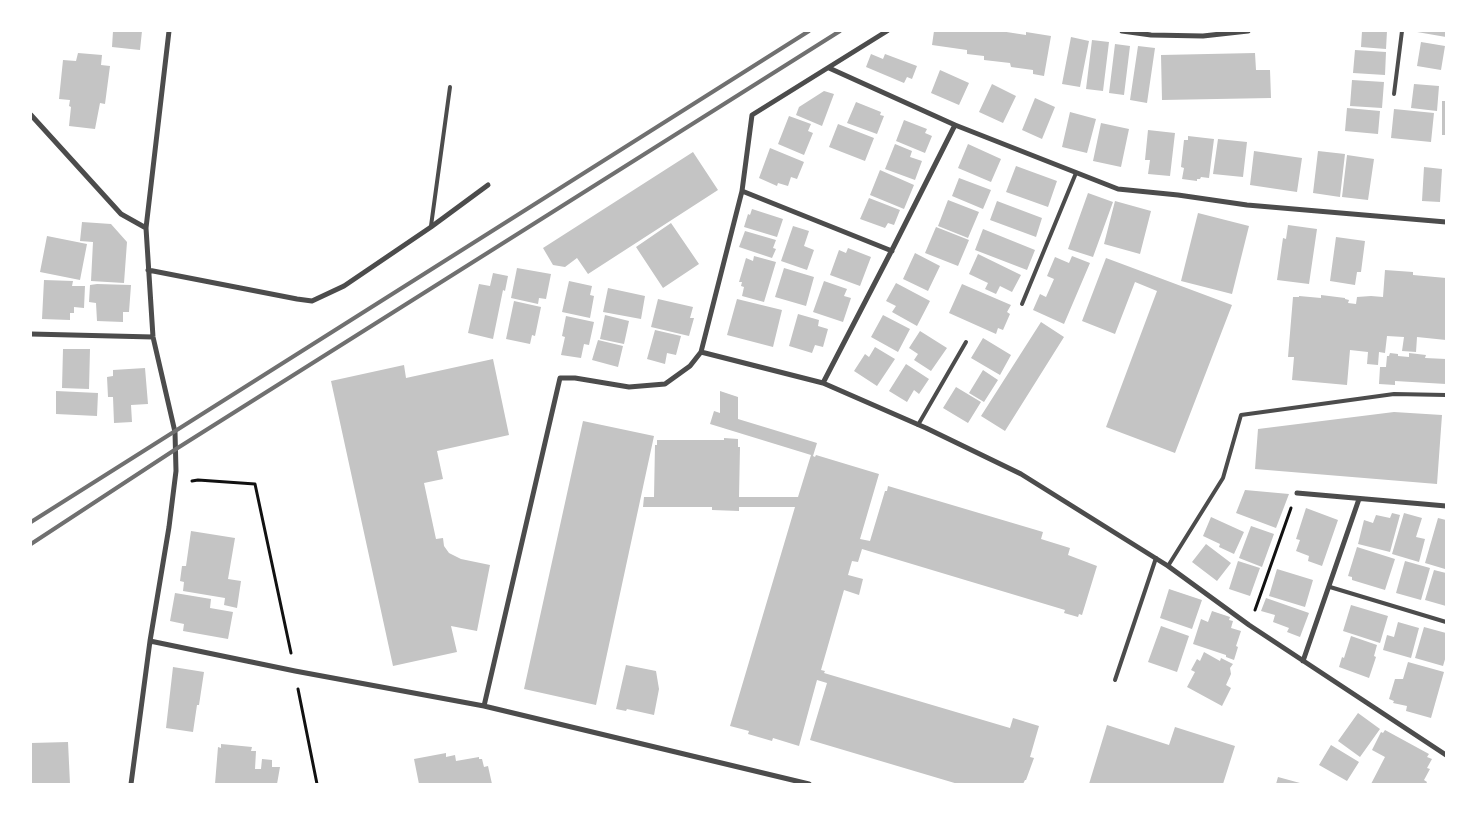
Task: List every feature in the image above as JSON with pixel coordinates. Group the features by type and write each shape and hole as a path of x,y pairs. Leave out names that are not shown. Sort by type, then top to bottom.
{"street":[{"path":"131,784 150,641 169,527 176,471 175,432 153,337 146,228 169,31"},
{"path":"484,706 560,378 575,378 630,387 665,384 690,366 701,352 742,191 752,114 887,31"},
{"path":"1122,31 1151,35 1203,36 1248,31"},
{"path":"829,68 955,125 1118,188 1247,206 1446,222"},
{"path":"31,115 121,214 146,228"},
{"path":"823,383 955,125"},
{"path":"148,270 288,298 312,301 344,286 431,228 488,185"},
{"path":"742,191 892,251"},
{"path":"31,334 153,337"},
{"path":"701,352 823,383 918,425 1021,474 1156,558 1249,625 1446,755"},
{"path":"1297,493 1446,506"},
{"path":"1303,661 1359,499"},
{"path":"150,641 295,671 484,706 809,784"}],"lane":[{"path":"1394,94 1402,31"},
{"path":"431,228 450,87"},
{"path":"1022,304 1076,173"},
{"path":"918,425 966,342"},
{"path":"1168,566 1223,478 1241,415 1394,394 1446,395"},
{"path":"1115,680 1156,558"},
{"path":"1330,587 1446,622"}],"path":[{"path":"174,485 198,480 255,484 317,784"},
{"path":"1249,625 1297,493"}],"building":[{"path":"113,31 142,31 140,50 112,47"},
{"path":"934,31 1000,31 1026,35 1026,32 1051,36 1044,76 1033,74 1033,70 1011,67 1010,63 984,60 984,56 967,54 967,50 932,45"},
{"path":"1362,31 1387,31 1386,49 1361,47"},
{"path":"1446,31 1446,37 1417,32"},
{"path":"1071,37 1089,41 1080,87 1062,84"},
{"path":"1092,40 1109,42 1103,91 1086,89"},
{"path":"1421,42 1445,46 1441,70 1417,66"},
{"path":"1115,44 1130,46 1124,95 1109,93"},
{"path":"1138,46 1155,48 1147,103 1130,100"},
{"path":"1355,50 1386,52 1385,75 1353,73"},
{"path":"78,53 102,55 101,65 110,66 105,104 100,103 95,129 69,126 70,100 59,99 63,60 76,61"},
{"path":"1255,53 1256,70 1270,70 1271,98 1162,100 1161,55"},
{"path":"871,54 883,59 885,54 917,66 912,79 907,77 904,83 866,67"},
{"path":"940,70 969,83 959,105 931,93"},
{"path":"1352,80 1384,82 1382,108 1350,106"},
{"path":"992,84 1016,96 1003,123 979,112"},
{"path":"1414,84 1439,86 1437,111 1411,108"},
{"path":"824,91 834,94 822,126 796,115 799,107"},
{"path":"1035,98 1055,107 1042,139 1022,130"},
{"path":"1442,101 1446,101 1446,135 1442,135"},
{"path":"856,102 881,112 880,115 884,116 877,134 847,123"},
{"path":"1347,108 1380,111 1378,134 1345,131"},
{"path":"1394,109 1434,113 1431,142 1391,138"},
{"path":"1070,112 1096,119 1087,153 1062,147"},
{"path":"789,116 811,124 808,131 813,133 804,155 778,144"},
{"path":"904,120 927,129 925,133 932,136 925,153 896,141"},
{"path":"1101,123 1129,129 1121,167 1093,161"},
{"path":"838,124 874,138 865,161 829,147"},
{"path":"1148,130 1175,133 1170,176 1148,174 1150,160 1145,160"},
{"path":"1188,136 1214,139 1209,178 1201,177 1197,181 1182,179 1184,168 1181,167 1184,140 1188,140"},
{"path":"1218,139 1247,142 1243,177 1213,174"},
{"path":"895,144 912,151 910,157 922,161 915,180 885,169"},
{"path":"968,144 1001,159 991,182 958,168"},
{"path":"770,148 804,162 797,179 791,177 788,186 778,183 777,186 759,178"},
{"path":"1254,151 1302,158 1297,192 1250,185"},
{"path":"1318,151 1345,154 1340,197 1313,193"},
{"path":"693,152 718,190 588,274 577,258 565,267 553,265 543,248"},
{"path":"1347,155 1374,159 1368,200 1342,197"},
{"path":"1016,166 1057,181 1048,207 1006,192"},
{"path":"1424,167 1442,169 1440,202 1422,201"},
{"path":"880,170 914,185 904,209 870,195"},
{"path":"959,178 991,190 983,209 952,196"},
{"path":"1088,193 1113,202 1093,257 1068,249"},
{"path":"869,198 900,210 894,225 888,223 885,228 860,219"},
{"path":"948,200 979,212 968,238 938,226"},
{"path":"997,201 1042,218 1036,237 990,220"},
{"path":"1115,201 1151,211 1140,254 1104,244"},
{"path":"752,209 783,219 777,237 744,227 748,214 750,215"},
{"path":"1198,213 1249,226 1232,294 1181,281"},
{"path":"82,222 111,224 127,242 124,283 91,281 93,242 80,241"},
{"path":"671,223 699,264 663,288 636,247"},
{"path":"1288,225 1317,229 1309,284 1277,280 1283,238 1286,239"},
{"path":"793,226 809,231 804,246 814,250 807,270 781,261"},
{"path":"936,227 969,240 958,266 925,253"},
{"path":"983,229 1035,250 1027,270 975,250"},
{"path":"745,231 776,240 773,248 776,249 772,258 739,247"},
{"path":"47,236 87,244 80,280 40,272"},
{"path":"1336,237 1365,241 1361,272 1357,272 1355,285 1330,281"},
{"path":"848,248 871,257 860,286 830,275 839,250 846,253"},
{"path":"915,253 940,266 928,291 903,279"},
{"path":"978,254 1021,275 1012,292 1000,286 996,294 985,289 988,283 969,274"},
{"path":"754,256 776,262 764,302 742,296 744,287 741,286 742,282 739,282 746,258 753,261"},
{"path":"1072,256 1090,263 1064,324 1033,310 1040,294 1046,297 1054,279 1047,276 1055,257 1069,263"},
{"path":"1106,258 1232,305 1175,453 1106,427 1157,291 1135,282 1115,334 1082,321"},
{"path":"517,268 551,274 546,299 539,298 538,304 511,298"},
{"path":"784,268 814,277 806,306 775,297"},
{"path":"1385,270 1413,272 1413,275 1446,278 1446,340 1417,337 1416,352 1402,351 1404,337 1387,336 1385,353 1379,352 1378,365 1367,364 1368,352 1350,350 1347,385 1292,380 1294,357 1288,357 1293,297 1321,298 1321,295 1345,298 1349,300 1348,303 1356,304 1357,297 1383,297"},
{"path":"493,273 508,276 505,291 503,290 493,339 468,333 479,284 490,286"},
{"path":"44,280 73,281 72,286 85,286 84,308 74,307 74,313 70,313 70,320 42,319"},
{"path":"569,281 592,286 590,295 594,296 590,318 562,312"},
{"path":"824,281 847,289 844,296 851,298 843,322 813,312"},
{"path":"896,283 930,301 917,326 892,312 896,306 886,301"},
{"path":"962,284 1011,305 1007,312 1010,314 1003,330 998,328 996,334 949,313"},
{"path":"90,285 131,285 129,312 123,312 123,322 97,321 96,303 89,302"},
{"path":"608,288 645,296 641,319 603,312"},
{"path":"658,299 693,307 690,318 694,318 689,336 651,327"},
{"path":"737,299 782,310 773,347 727,335"},
{"path":"514,301 541,307 535,336 532,335 530,344 506,339"},
{"path":"798,314 819,320 818,326 828,329 823,347 815,345 812,353 789,346"},
{"path":"605,315 629,321 624,344 600,339"},
{"path":"883,315 910,329 898,352 871,337"},
{"path":"566,316 594,322 589,345 584,344 581,358 561,355 565,337 562,336"},
{"path":"1041,322 1064,337 1005,431 981,416"},
{"path":"655,330 681,336 676,355 667,353 665,364 647,359"},
{"path":"920,331 947,348 931,371 914,360 918,354 909,348"},
{"path":"983,338 1011,355 1000,375 971,358"},
{"path":"598,340 623,346 618,367 592,360"},
{"path":"875,347 895,359 877,386 854,371 865,354 869,357"},
{"path":"63,349 90,349 89,389 62,388"},
{"path":"1390,353 1398,354 1398,356 1409,357 1409,353 1426,355 1425,358 1446,359 1446,384 1395,381 1395,385 1379,384 1380,367 1386,367 1387,356"},
{"path":"493,359 509,435 437,451 443,479 424,483 436,539 443,538 444,546 449,553 461,559 490,565 477,631 451,626 457,652 393,666 331,381 404,365 406,378"},
{"path":"906,364 929,379 919,394 914,390 907,402 889,391"},
{"path":"145,368 148,404 131,405 132,422 114,423 113,397 108,397 107,377 113,376 113,370"},
{"path":"983,370 998,380 984,402 969,393"},
{"path":"956,387 981,402 968,423 943,408"},
{"path":"56,391 98,393 97,416 56,414"},
{"path":"720,391 738,397 738,419 817,443 813,456 815,457 816,455 879,474 860,539 870,541 888,486 1043,532 1041,539 1070,548 1068,555 1097,566 1082,615 1079,614 1078,617 1064,613 1065,610 862,549 858,562 852,561 848,575 863,579 859,595 844,590 821,670 825,671 824,673 1010,728 1013,718 1039,726 1030,757 1034,758 1023,784 958,784 810,740 827,683 817,680 799,746 773,738 772,741 748,734 749,731 730,726 795,507 739,507 739,511 712,510 712,507 643,507 644,497 654,497 655,445 657,445 657,440 738,439 738,447 740,447 739,497 798,497 811,455 710,424 714,411 720,413"},
{"path":"1394,412 1442,415 1437,484 1255,469 1258,429"},
{"path":"583,421 654,436 596,705 524,689"},
{"path":"1245,490 1289,494 1276,528 1236,513"},
{"path":"1306,508 1338,520 1322,566 1308,561 1309,556 1296,551 1300,540 1296,539"},
{"path":"1392,513 1400,515 1390,552 1358,544 1364,520 1373,523 1376,515 1390,518"},
{"path":"1404,513 1422,518 1416,537 1425,539 1419,562 1392,554"},
{"path":"1211,517 1244,532 1234,554 1219,547 1220,544 1203,536"},
{"path":"1438,518 1446,520 1445,569 1425,563"},
{"path":"1251,526 1274,534 1262,567 1239,558"},
{"path":"191,531 235,538 228,579 241,581 237,608 224,605 225,598 183,591 184,582 180,581 182,566 186,566"},
{"path":"1206,544 1231,563 1217,581 1192,562"},
{"path":"1357,547 1395,559 1385,590 1352,580 1352,577 1348,576"},
{"path":"1238,561 1260,568 1250,596 1229,589"},
{"path":"1405,561 1430,568 1421,600 1396,593"},
{"path":"1277,569 1313,580 1305,607 1269,596"},
{"path":"1434,570 1446,573 1446,606 1425,600"},
{"path":"1169,589 1202,600 1192,629 1160,618"},
{"path":"175,593 211,599 210,608 233,612 228,639 183,631 184,624 170,621"},
{"path":"1266,598 1309,613 1300,637 1287,632 1289,628 1273,622 1275,615 1261,611"},
{"path":"1351,605 1388,616 1380,643 1343,631"},
{"path":"1212,611 1230,617 1229,620 1233,621 1231,628 1241,631 1234,660 1226,657 1226,655 1193,644 1201,619 1208,622"},
{"path":"1398,622 1419,628 1411,658 1383,650 1387,635 1394,637"},
{"path":"1161,626 1189,636 1177,672 1148,662"},
{"path":"1424,627 1446,633 1446,656 1443,666 1415,658"},
{"path":"1351,636 1377,645 1374,656 1376,657 1369,678 1339,667"},
{"path":"1204,652 1220,661 1221,658 1233,664 1230,668 1231,674 1226,685 1231,688 1222,706 1187,687 1195,672 1191,670 1197,659 1200,661"},
{"path":"1408,662 1444,672 1431,718 1406,711 1407,706 1393,703 1394,701 1389,699 1395,679 1403,679"},
{"path":"626,665 656,671 659,689 654,715 627,709 626,711 616,709"},
{"path":"173,667 204,672 193,732 166,728"},
{"path":"1358,713 1380,729 1360,757 1338,741"},
{"path":"1107,725 1169,745 1175,727 1235,746 1223,784 1089,784"},
{"path":"1385,730 1429,754 1427,757 1432,759 1427,768 1430,769 1424,780 1427,782 1426,784 1371,784 1385,757 1372,750 1381,732 1383,733"},
{"path":"68,742 70,784 31,784 31,743"},
{"path":"221,744 252,747 251,751 256,751 255,769 261,769 262,759 272,760 272,767 280,767 277,784 215,784 218,747 221,748"},
{"path":"1331,745 1359,762 1347,781 1319,765"},
{"path":"446,753 446,757 455,755 456,761 479,757 479,759 482,759 484,767 488,766 492,784 419,784 414,759"},
{"path":"1278,777 1300,783 1300,784 1276,784"}],"railway":[{"path":"31,522 809,31"},
{"path":"31,544 176,449 840,31"}]}
